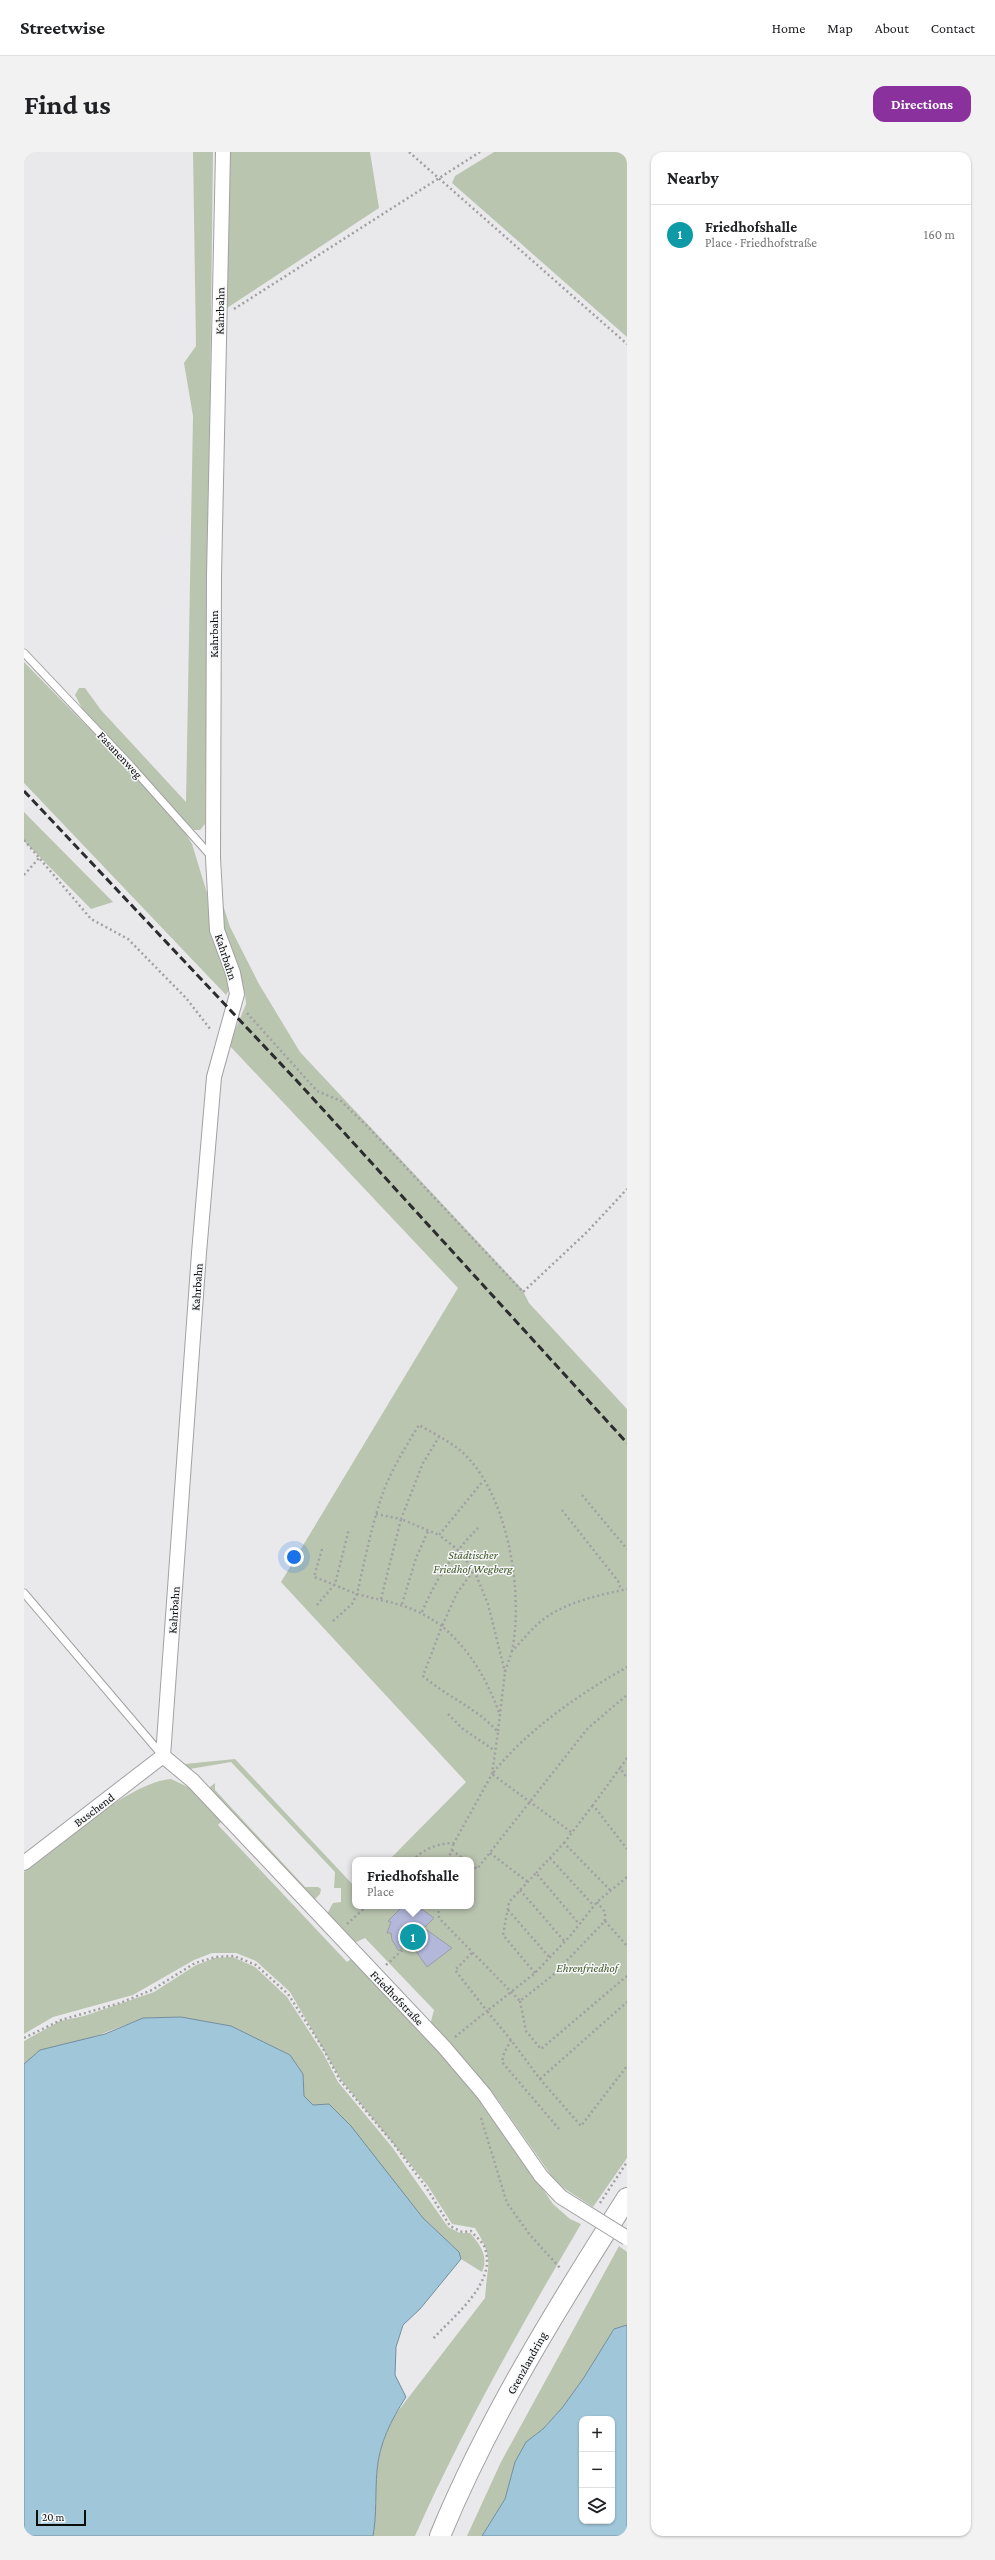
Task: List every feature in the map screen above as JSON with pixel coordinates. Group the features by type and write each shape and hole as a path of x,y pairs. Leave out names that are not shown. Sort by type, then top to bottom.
{"main road":[{"name":"Grenzlandring","path":"440,2536 478,2453 558,2305 627,2198"}],"street":[{"name":"Kahrbahn","path":"164,1756 199,1253 214,1077 222,1042 235,1006 237,994 233,973 217,930 213,858 214,576 224,152"},
{"name":"Buschend","path":"24,1863 164,1756"},
{"name":"Friedhofstraße","path":"164,1756 193,1781 336,1934 444,2046 484,2094 542,2176 561,2197 627,2238"}],"lane":[{"name":"Fasanenweg","path":"24,653 130,766 213,858"},
{"path":"24,1593 164,1756"}],"path":[{"path":"409,152 627,344"},
{"path":"220,318 480,152"},
{"path":"24,840 91,919 128,939 186,998 222,1042"},
{"path":"24,875 39,858"},
{"path":"235,1006 252,1017 317,1091 341,1101 369,1128 523,1292 587,1232 627,1188"},
{"path":"333,1621 352,1604 357,1594 376,1514 399,1458 419,1426 461,1451 475,1467 495,1502 506,1531 512,1560 517,1628 512,1651 505,1672 492,1774"},
{"path":"382,1599 401,1519 421,1469 439,1437"},
{"path":"439,1535 483,1481"},
{"path":"582,1495 627,1549"},
{"path":"562,1510 618,1582 621,1590"},
{"path":"376,1514 401,1519 429,1529 457,1549 474,1570 488,1604 505,1672"},
{"path":"422,1612 436,1580 457,1549 480,1526"},
{"path":"317,1605 335,1584 349,1529"},
{"path":"402,1604 416,1558 429,1529"},
{"path":"322,1549 314,1577 335,1584 357,1594 402,1604 422,1612 442,1626 472,1657 490,1688 499,1712"},
{"path":"474,1570 457,1593 442,1626 423,1676 461,1701 490,1723 498,1732"},
{"path":"512,1651 546,1617 598,1595 627,1589"},
{"path":"449,1857 454,1843 492,1774 502,1761 546,1721 592,1687 627,1668"},
{"path":"474,1866 477,1869 588,1728 627,1695"},
{"path":"448,1714 463,1729 494,1750"},
{"path":"535,1973 503,1935 509,1902 564,1843 627,1758"},
{"path":"620,1768 627,1778"},
{"path":"492,1774 571,1832"},
{"path":"593,1805 627,1849"},
{"path":"418,1857 431,1848 444,1843 454,1843"},
{"path":"564,1843 610,1890"},
{"path":"452,1850 461,1857"},
{"path":"490,1853 528,1882"},
{"path":"550,1858 594,1906"},
{"path":"536,1873 579,1924"},
{"path":"444,2046 535,1973 565,1942 597,1902 627,1877"},
{"path":"520,1890 565,1942"},
{"path":"597,1902 605,1912 605,1921 627,1946"},
{"path":"336,1934 364,1909"},
{"path":"438,1909 439,1918 520,2001 526,2031 541,2048 627,1976"},
{"path":"508,1910 550,1958"},
{"path":"520,2001 552,1976 605,1921"},
{"path":"376,1975 408,1946"},
{"path":"472,1953 454,1970 511,2040 540,2079 581,2126 627,2066"},
{"path":"24,2038 61,2020 120,2003 152,1990 195,1963 216,1957 234,1956 256,1966 288,1994 321,2045 340,2080 398,2149 426,2187 450,2226 462,2232 471,2231 484,2247 487,2269 480,2286 432,2340"},
{"path":"540,2079 627,2002"},
{"path":"511,2040 504,2053 502,2062 559,2129"},
{"path":"484,2094 480,2109 482,2128 507,2203 530,2235 561,2269"}],"green space":[{"path":"193,152 213,152 205,824 200,830 194,830 85,714 75,695 79,688 85,688 101,710 186,802 193,416 184,363 196,346"},
{"path":"229,152 370,152 379,208 227,308"},
{"path":"494,152 627,152 627,337 452,183 455,176"},
{"path":"24,662 175,816 192,844 207,893 211,937 232,985 226,995 24,783"},
{"path":"24,812 113,902 91,909 24,841"},
{"name":"Städtischer Friedhof Wegberg","path":"219,892 230,927 259,984 300,1052 522,1289 529,1303 627,1409 627,2158 593,2207 565,2189 553,2178 498,2100 430,2025 434,2010 365,1938 352,1944 326,1916 333,1903 341,1902 341,1888 334,1888 335,1872 231,1762 190,1769 185,1764 235,1759 352,1884 352,1909 474,1909 474,1857 392,1857 466,1782 281,1582 458,1288 229,1045 246,1004 245,994 221,929"},
{"path":"171,1779 190,1788 222,1821 218,1825 347,1962 351,1959 472,2087 553,2204 570,2219 581,2224 536,2301 473,2417 433,2496 415,2536 373,2536 376,2479 379,2456 395,2415 485,2298 488,2269 487,2255 475,2228 452,2224 428,2186 341,2080 290,1992 256,1961 236,1953 212,1953 194,1960 133,1995 53,2017 24,2034 24,1872 95,1816 135,1791 154,1783"},
{"path":"215,1783 215,1790 305,1887 318,1887 321,1889 320,1894 313,1901 209,1788"},
{"path":"233,1957 255,1967 287,1997 323,2053 338,2082 392,2147 448,2227 460,2233 470,2233 480,2246 484,2256 484,2266 482,2272 461,2259 459,2252 423,2218 401,2190 304,2096 303,2074 290,2055 231,2026 181,2017 143,2018 24,2064 24,2041 60,2021 84,2016 154,1992 196,1965 215,1958"},
{"path":"619,2246 627,2252 627,2325 614,2329 583,2379 562,2408 543,2429 526,2442 515,2462 505,2499 482,2536 467,2536 501,2462"}],"water":[{"path":"181,2017 231,2026 290,2055 303,2074 304,2096 313,2105 329,2104 351,2126 423,2218 459,2252 461,2259 420,2309 403,2325 396,2347 395,2375 406,2397 395,2414 380,2451 377,2471 373,2536 24,2536 24,2064 40,2050 105,2034 143,2018"},
{"path":"627,2325 627,2536 482,2536 505,2499 515,2462 526,2442 543,2429 562,2408 583,2379 614,2329"}],"building":[{"path":"400,1909 423,1910 434,1918 424,1928 452,1948 427,1967 409,1941 399,1951 392,1940 391,1933 387,1933 391,1922 388,1921"}],"railway":[{"path":"24,791 297,1081 627,1443"}],"place":[{"name":"Friedhofshalle","path":"413,1937"}],"park label":[{"name":"Ehrenfriedhof","path":"587,1968"}]}
